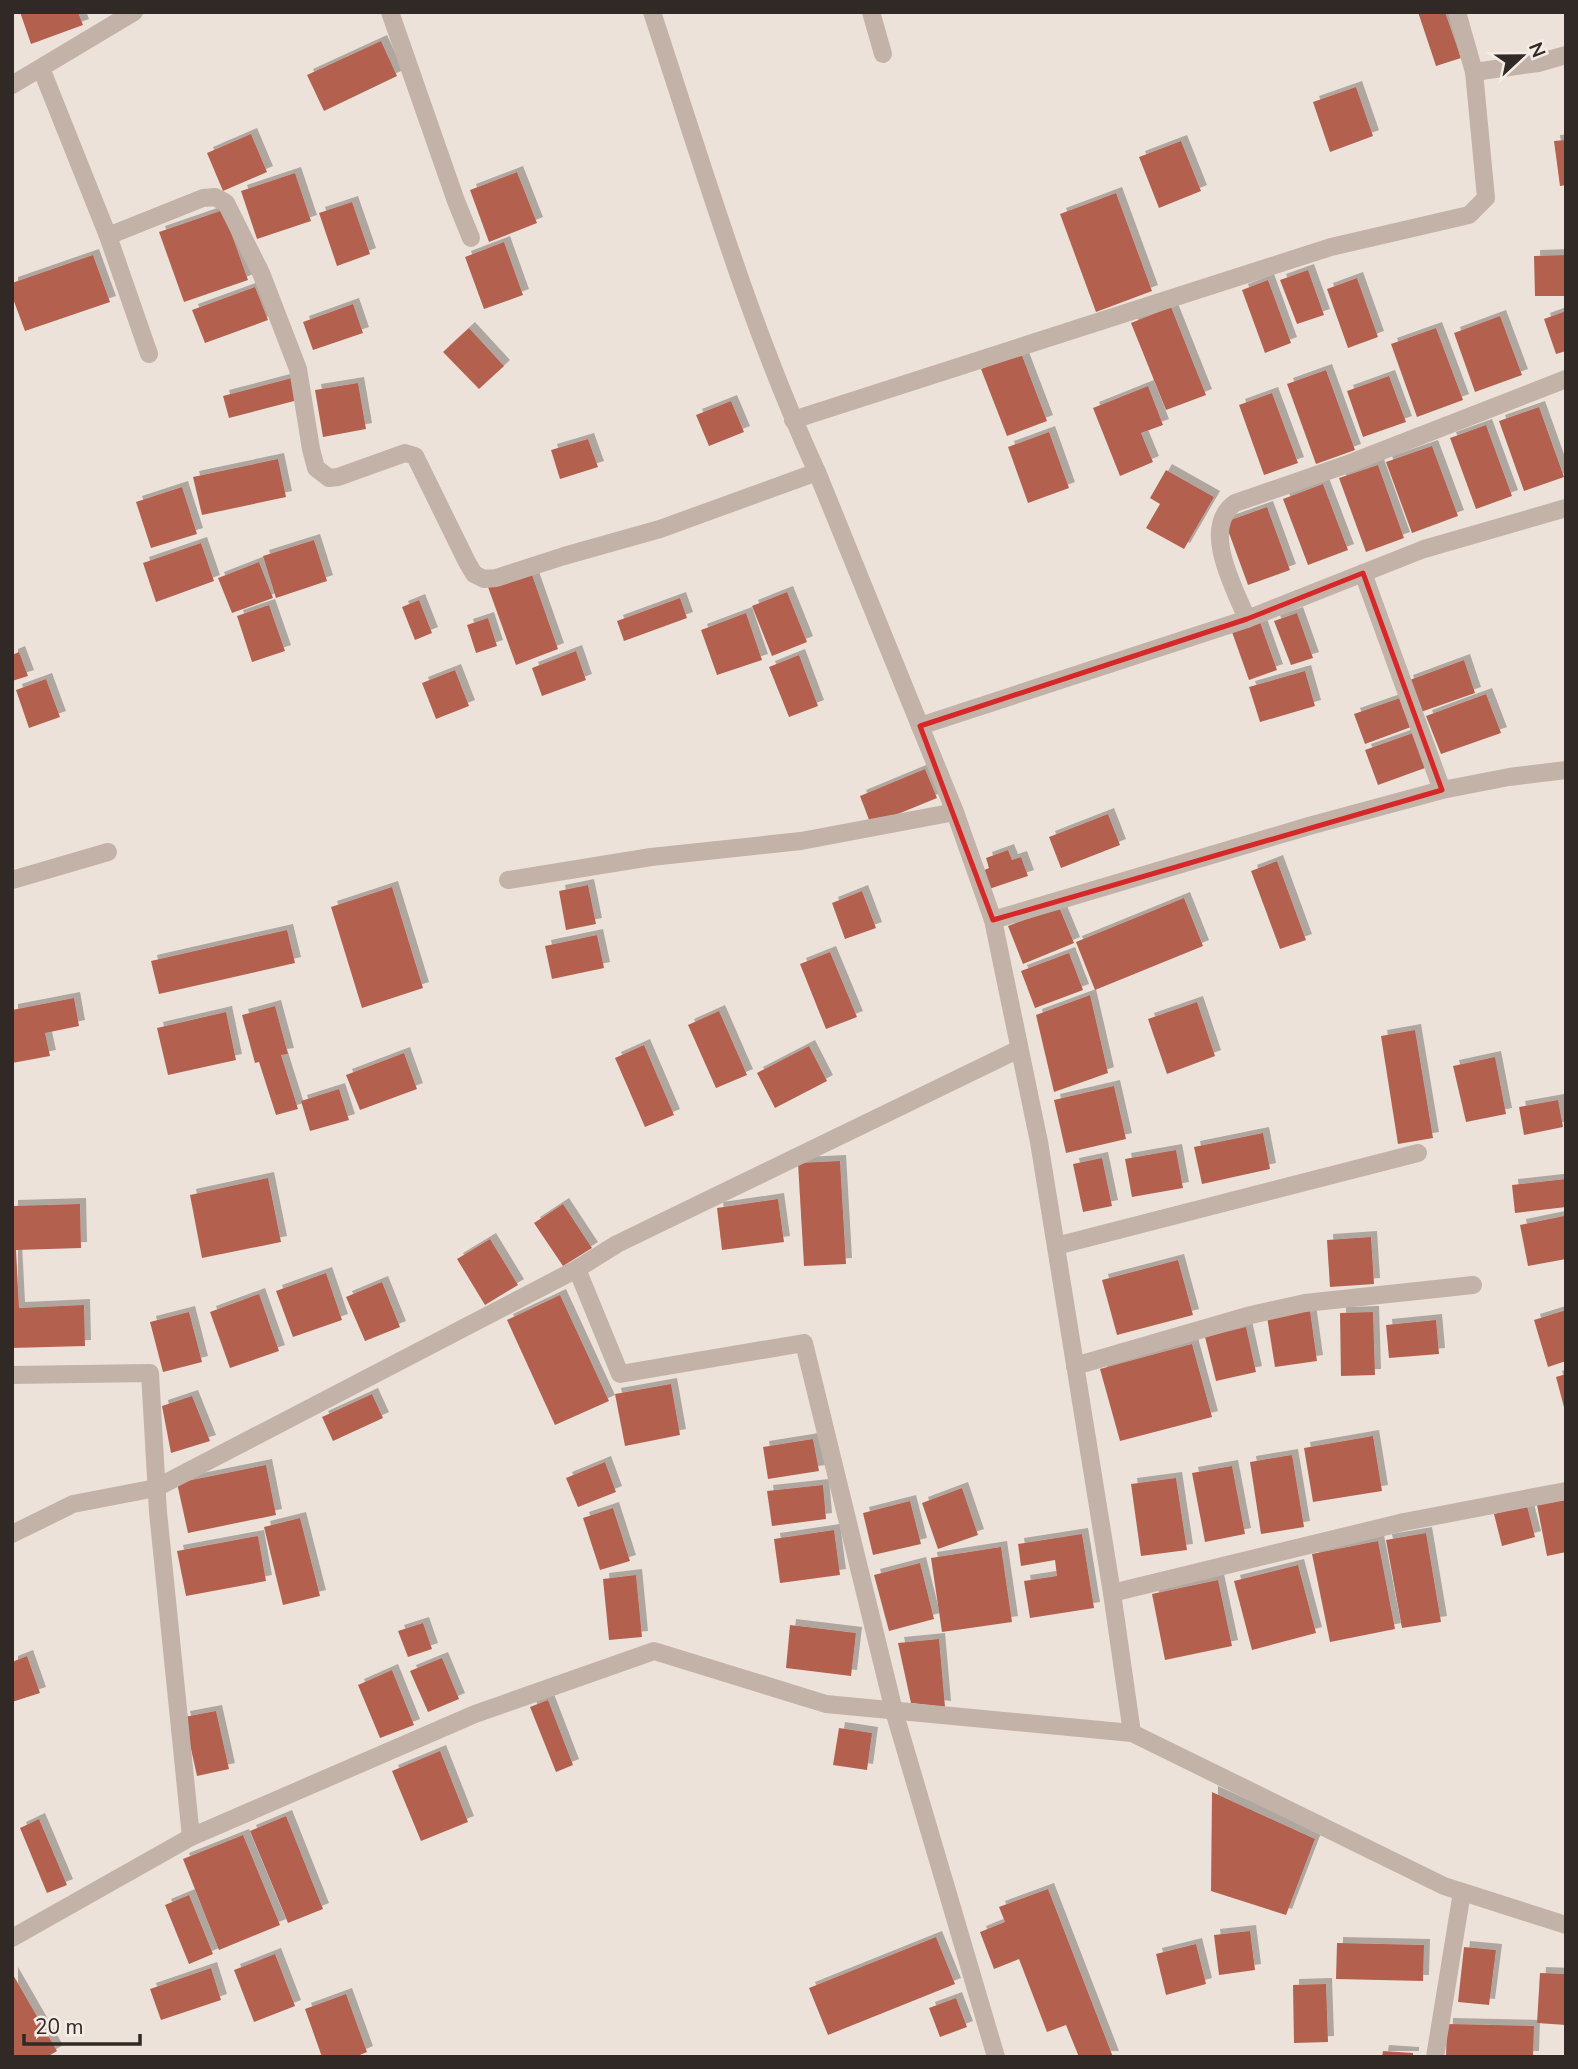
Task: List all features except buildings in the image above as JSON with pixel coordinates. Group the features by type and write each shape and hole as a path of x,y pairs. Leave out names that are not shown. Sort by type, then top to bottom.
{"street":[{"path":"12,85 134,12"},
{"path":"390,12 471,238"},
{"path":"652,12 748,300 793,419 955,812 993,920 1039,1142 1132,1733"},
{"path":"871,12 883,54"},
{"path":"793,419 1331,247 1469,215 1486,198 1474,72 1457,12"},
{"path":"1474,72 1538,63 1566,55"},
{"path":"41,68 108,236 149,354"},
{"path":"108,236 203,198 215,197 226,203 261,273 298,369 316,468 328,478 338,477 405,453 415,456 467,562 474,574 484,579 504,576 660,529 817,472"},
{"path":"1247,619 1223,561 1220,545 1222,520 1227,509 1235,503 1348,464 1566,379"},
{"path":"920,726 1247,619 1424,549 1566,508"},
{"path":"1363,573 1442,790"},
{"path":"993,920 1310,825 1442,790 1509,777 1566,770"},
{"path":"508,880 651,857 802,841 955,812"},
{"path":"12,880 108,852"},
{"path":"12,1534 73,1504 156,1488 577,1269 617,1244 1019,1049"},
{"path":"1056,1246 1418,1153"},
{"path":"577,1269 620,1374 804,1343 894,1711 996,2057"},
{"path":"1075,1366 1251,1315 1305,1303 1473,1284"},
{"path":"12,1375 150,1373 156,1488 191,1837"},
{"path":"1112,1593 1404,1522 1566,1491"},
{"path":"12,1938 191,1837 475,1714 654,1651 826,1704 1132,1733 1444,1886 1566,1925"},
{"path":"1435,2057 1462,1892"}],"highlighted area":[{"path":"1363,573 1442,790 993,920 920,726 1247,619"}]}
